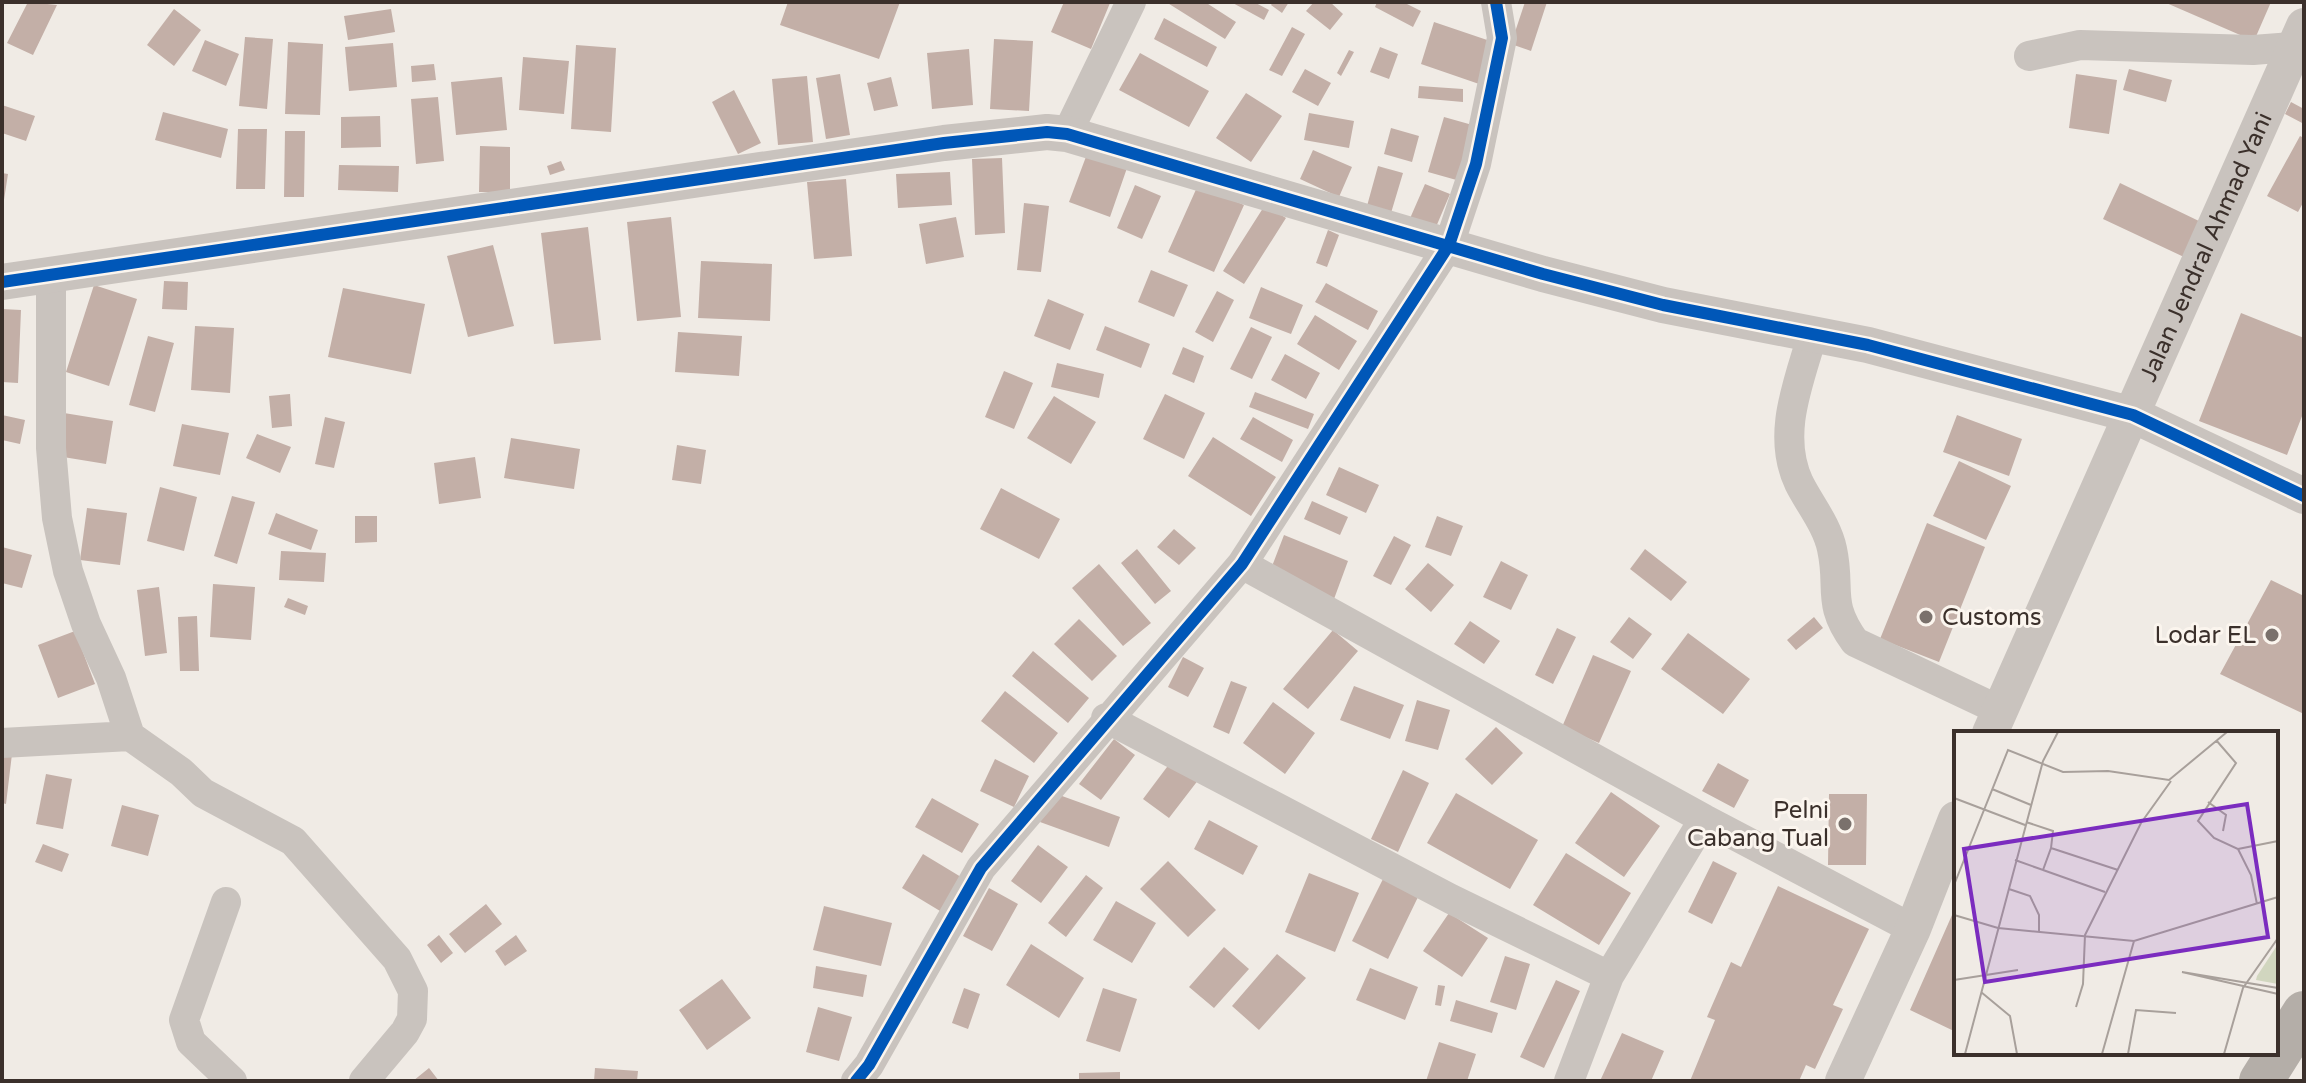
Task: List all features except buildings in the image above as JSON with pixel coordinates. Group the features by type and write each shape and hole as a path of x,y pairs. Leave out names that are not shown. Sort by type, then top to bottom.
{"highway":[{"path":"2278,1054 2304,1013"},
{"path":"2261,1081 2277,1055"}],"street":[{"path":"1067,134 1131,2"},
{"path":"856,1081 869,1065 981,868 1106,718 1242,564 1449,245 1476,164 1502,38 1496,2"},
{"path":"2029,56 2080,45 2253,50 2301,39"},
{"name":"Jalan Jendral Ahmad Yani","path":"1995,722 2301,39"},
{"path":"2,282 944,143 1047,132 1067,134 1663,305 1813,333 2133,415 2304,496"},
{"path":"51,275 51,448 57,518 68,571 130,736 181,772 203,793 293,841 397,959 413,991 412,1019 405,1032 364,1081"},
{"path":"1813,333 1792,403 1791,460 1833,550 1833,597 1840,622 1855,642 1995,722"},
{"path":"1242,564 1704,819 1913,929"},
{"path":"1106,718 1451,899 1609,976"},
{"path":"2,743 130,736"},
{"path":"1569,1081 1609,976 1704,819"},
{"path":"1843,1081 1913,929 1954,824"},
{"path":"226,902 184,1020 191,1042 232,1081"}],"cycle path":[{"path":"856,1081 869,1065 981,868 1242,564 1449,245 1476,164 1502,38 1496,2"},
{"path":"2,282 944,143 1047,132 1067,134 1543,274 1663,305 1868,345 2133,415 2304,496"}],"place":[{"name":"Customs","path":"1926,617"},
{"name":"Lodar EL","path":"2272,635"},
{"name":"Pelni Cabang Tual","path":"1845,824"}]}
